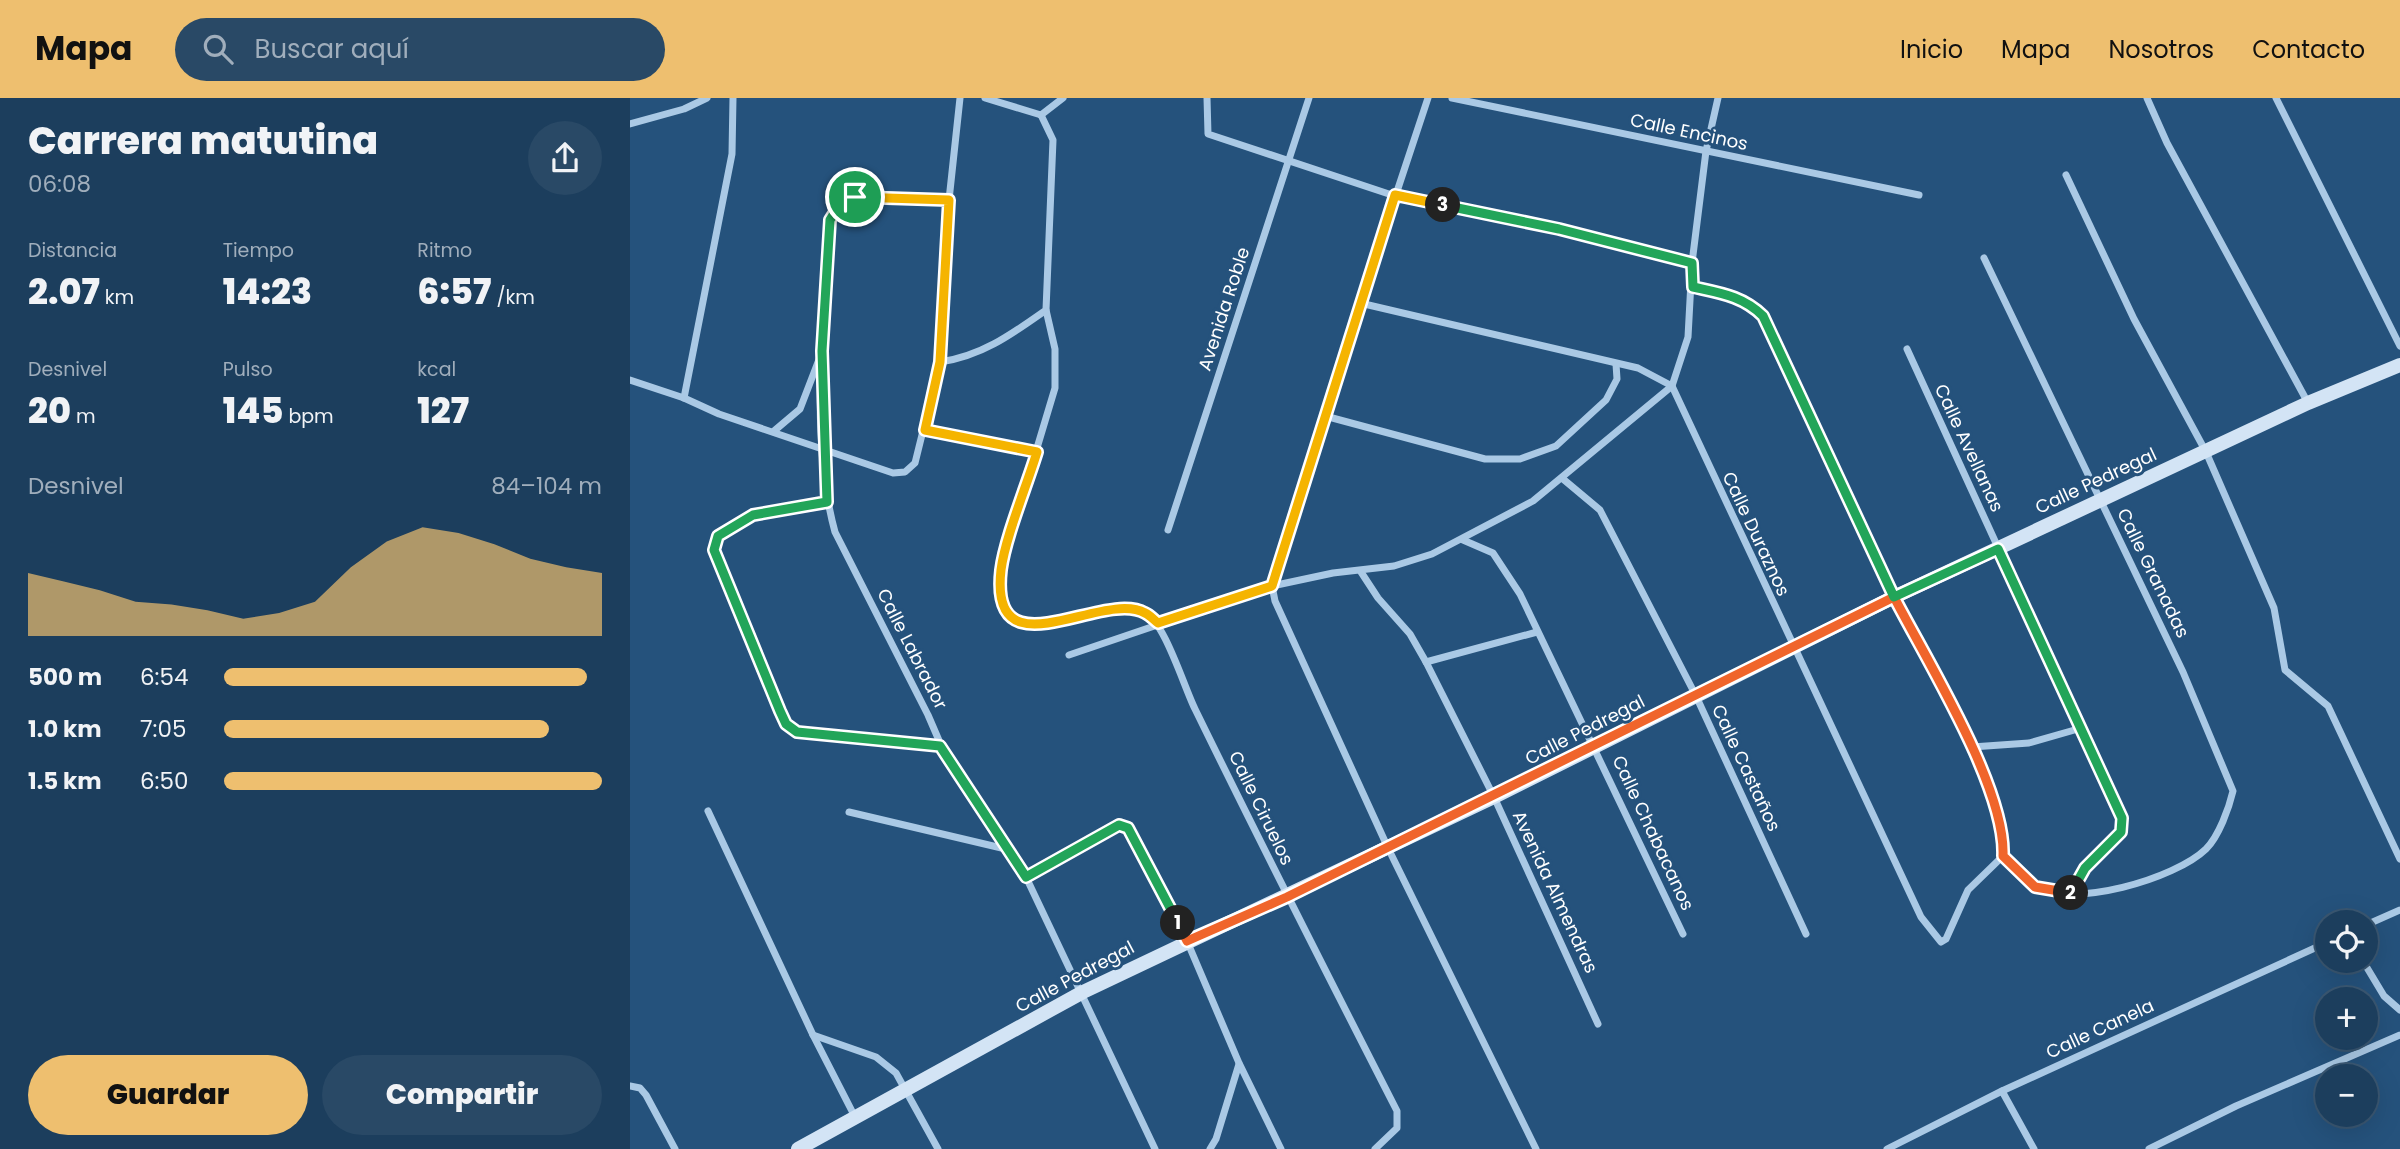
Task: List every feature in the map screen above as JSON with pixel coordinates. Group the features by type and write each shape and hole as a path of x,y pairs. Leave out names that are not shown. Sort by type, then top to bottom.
{"street":[{"path":"630,124 684,109 707,98"},
{"path":"684,398 732,154 733,98"},
{"path":"630,380 823,451 893,473 905,472 915,463 940,362 949,200 960,98"},
{"path":"985,98 1041,116 1053,140 1046,310 1057,368 1055,388 1001,568 1001,590 1007,609 1016,621 1024,624 1121,610 1144,612 1158,623"},
{"path":"1041,116 1063,98"},
{"path":"1207,98 1208,134 1395,195 1559,229 1692,263"},
{"name":"Avenida Roble","path":"1168,530 1309,98"},
{"path":"1428,98 1360,303 1272,586 1275,601 1388,848 1536,1149"},
{"name":"Calle Encinos","path":"1452,98 1919,195"},
{"path":"1069,655 1272,586 1334,573 1361,572 1432,554 1533,501 1563,480 1672,386 1688,337 1693,287 1692,263 1706,151 1718,98"},
{"path":"2147,98 2166,143 2308,403"},
{"path":"2276,98 2400,346"},
{"path":"2066,176 2134,318 2206,452 2274,608 2285,670 2328,706 2400,859"},
{"path":"774,431 800,410 822,351 830,220 840,204 855,197 949,200"},
{"name":"Calle Granadas","path":"1984,258 2183,672 2233,791 2230,805 2206,848 2187,861 2136,885 2070,894"},
{"path":"1693,287 1735,297 1751,304 1763,316 1894,597 1972,747 2004,834 2003,856 2035,887 2070,894"},
{"path":"1360,303 1638,368 1672,386"},
{"path":"940,362 967,358 984,350 1046,310"},
{"name":"Calle Avellanas","path":"1907,349 2078,729 2122,818 2121,832 2085,868 2070,894"},
{"name":"Calle Labrador","path":"822,351 823,451 827,502 835,532 928,715 950,766 1011,850 1026,877 1083,992 1155,1149"},
{"path":"1325,416 1485,459 1520,459 1556,446 1605,400 1617,379 1616,364"},
{"name":"Calle Pedregal","path":"803,1148 1083,992 1187,941 1287,897 1494,797 1791,646 1894,597 2308,403 2400,365"},
{"name":"Calle Duraznos","path":"1672,386 1791,646 1921,917 1941,942 1950,933 1968,890 2003,856"},
{"path":"925,430 1037,452"},
{"name":"Calle Castaños","path":"1563,480 1600,510 1696,696 1806,934"},
{"path":"827,502 753,515 718,536 714,550 786,724 797,732 814,736 940,746"},
{"name":"Calle Chabacanos","path":"1462,540 1493,554 1520,594 1683,934"},
{"name":"Avenida Almendras","path":"1361,572 1378,598 1410,634 1426,662 1494,797 1598,1024"},
{"name":"Calle Ciruelos","path":"1158,623 1183,685 1287,897 1398,1111 1397,1128 1375,1149"},
{"path":"1426,662 1536,632"},
{"path":"1972,747 2029,743 2078,729"},
{"path":"708,811 855,1118"},
{"path":"849,812 1011,850"},
{"path":"1026,877 1119,825 1128,828 1187,941 1239,1063 1281,1149"},
{"path":"2378,920 2400,910"},
{"name":"Calle Canela","path":"1887,1149 2002,1091 2315,948"},
{"path":"2370,973 2384,996 2400,1010"},
{"path":"813,1035 876,1057 896,1073 908,1090 938,1149"},
{"path":"2149,1149 2236,1107 2400,1035"},
{"path":"1210,1149 1216,1139 1239,1063"},
{"path":"630,1086 640,1088 646,1095 675,1149"},
{"path":"2002,1091 2035,1149"}],"route":[{"path":"855,197 840,204 830,220 822,351 823,451 827,502 753,515 718,536 714,550 786,724 797,732 814,736 940,746 950,766 1011,850 1026,877 1119,825 1128,828 1187,941 1287,897 1494,797 1791,646 1894,597 1972,747 2004,834 2003,856 2016,872 2035,887 2070,894 2085,868 2121,832 2122,818 2078,729 1998,549 1894,597 1763,316 1751,304 1735,297 1693,287 1692,263 1559,229 1395,195 1272,586 1158,623 1144,612 1121,610 1032,625 1016,621 1007,609 1001,590 1001,568 1037,452 925,430 940,362 949,200 855,197"}]}
